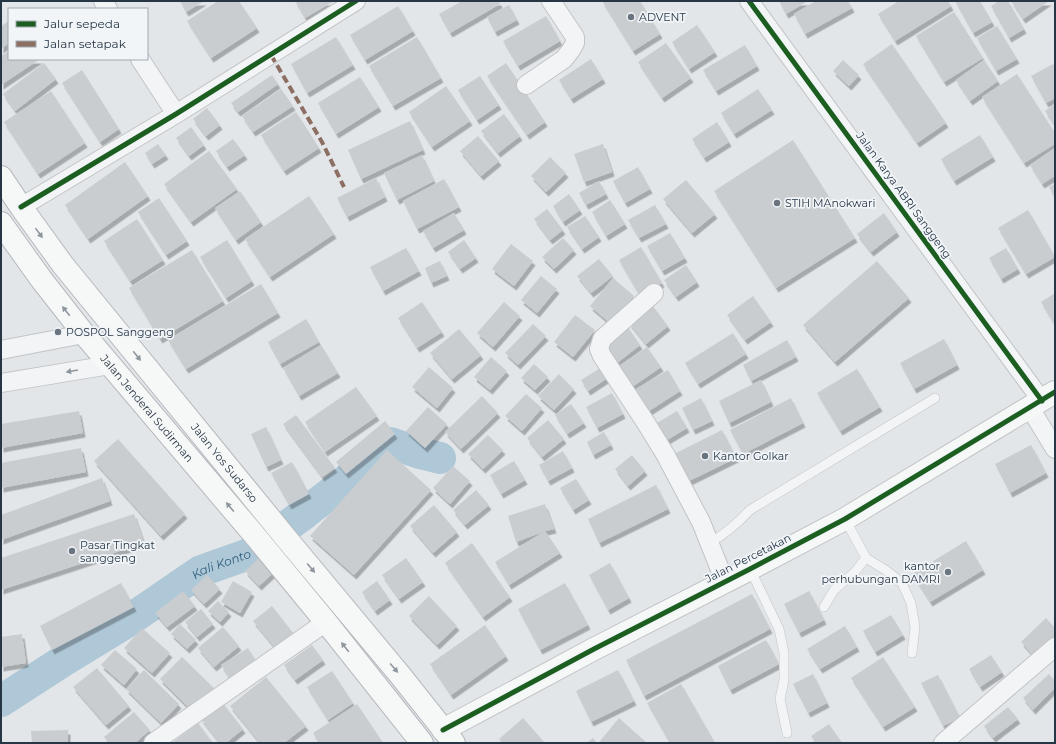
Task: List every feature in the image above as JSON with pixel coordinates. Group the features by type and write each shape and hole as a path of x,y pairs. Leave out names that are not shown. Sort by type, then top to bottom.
{"main road":[{"name":"Jalan Yos Sudarso","path":"1,178 63,266 449,736"},
{"name":"Jalan Jenderal Sudirman","path":"1,223 41,279 84,334 326,622"},
{"name":"Jalan Percetakan","path":"449,736 594,649 750,570 845,519 1043,400"},
{"path":"326,622 417,742"}],"street":[{"path":"21,208 176,114 356,1"},
{"path":"526,85 564,59 575,43 575,37 551,1"},
{"name":"Jalan Karya ABRI Sanggeng","path":"749,1 1043,400 1055,449"},
{"path":"141,60 176,114"},
{"path":"654,293 602,339 599,349 664,454 700,522 726,581"},
{"path":"1,350 84,334"},
{"path":"1,383 110,364"},
{"path":"153,743 326,622"},
{"path":"943,743 1055,647"}],"lane":[{"path":"709,543 721,537 735,526 750,510 935,398"},
{"path":"845,519 866,558 887,571 902,583 911,603 915,627 912,653"},
{"path":"824,607 834,590 854,573 866,558"},
{"path":"750,570 779,628 784,653 784,680 780,699 787,733"}],"building":[{"path":"180,1 204,1 186,12"},
{"path":"218,1 239,1 257,28 211,58 187,21"},
{"path":"295,1 334,1 305,18"},
{"path":"462,1 499,1 500,4 450,33 439,14"},
{"name":"ADVENT","path":"602,1 640,1 660,34 633,51"},
{"path":"779,1 808,1 786,14"},
{"path":"816,1 848,1 852,8 805,34 794,14"},
{"path":"899,1 948,1 951,6 895,41 878,14"},
{"path":"955,1 980,1 992,22 973,33"},
{"path":"999,1 1008,1 1024,29 1009,38 991,6"},
{"path":"1011,1 1049,1 1023,19"},
{"path":"509,5 517,20 495,32 487,17"},
{"path":"398,6 413,31 365,60 350,35"},
{"path":"954,12 983,58 944,82 916,36"},
{"path":"546,16 560,41 518,66 503,41"},
{"path":"8,22 8,44 1,49 1,26"},
{"path":"697,25 715,52 689,69 672,42"},
{"path":"997,26 1017,59 996,71 977,38"},
{"path":"336,37 353,65 307,93 291,64"},
{"path":"417,37 441,78 393,106 369,66"},
{"name":"ADVENT","path":"666,43 691,78 662,98 638,62"},
{"path":"892,44 946,123 917,143 863,64"},
{"path":"745,45 757,66 716,91 703,70"},
{"path":"8,52 8,60 38,60 1,85 1,56"},
{"path":"591,59 603,79 571,99 559,80"},
{"path":"843,60 859,75 849,86 833,71"},
{"path":"984,60 998,81 970,101 956,80"},
{"path":"44,63 56,79 15,111 3,94"},
{"path":"506,63 545,122 527,135 487,76"},
{"path":"1053,64 1055,67 1055,98 1046,103 1031,76"},
{"path":"82,70 119,129 100,142 62,83"},
{"path":"1017,74 1055,133 1055,144 1024,163 982,97"},
{"path":"272,75 278,84 238,112 231,103"},
{"path":"480,76 499,105 477,120 458,90"},
{"path":"360,77 379,107 336,134 318,103"},
{"path":"446,86 470,121 432,147 409,112"},
{"path":"281,89 293,106 253,132 242,116"},
{"path":"758,89 772,110 734,134 721,113"},
{"path":"51,91 85,143 38,174 4,122"},
{"path":"1055,104 1055,126 1045,111"},
{"path":"207,108 220,125 206,136 193,119"},
{"path":"296,112 319,148 284,171 261,135"},
{"path":"504,114 520,136 498,153 481,131"},
{"path":"410,121 423,150 361,179 348,150"},
{"path":"717,122 729,142 704,158 692,139"},
{"path":"191,127 204,145 189,156 176,138"},
{"path":"980,135 993,157 954,181 941,159"},
{"path":"478,136 499,161 481,176 460,151"},
{"path":"233,139 245,155 227,167 216,151"},
{"name":"STIH MAnokwari","path":"793,140 855,238 776,288 714,191"},
{"path":"158,144 166,155 152,164 145,153"},
{"path":"603,144 612,172 584,182 574,154"},
{"path":"1055,148 1055,176 1042,184 1030,165"},
{"path":"209,151 237,189 191,222 164,184"},
{"path":"422,155 434,181 397,200 384,173"},
{"path":"550,157 566,173 546,192 531,176"},
{"path":"125,162 148,196 88,239 65,205"},
{"path":"638,167 650,189 625,203 613,181"},
{"path":"376,178 385,197 347,217 337,198"},
{"path":"444,179 459,207 417,229 403,201"},
{"path":"686,180 715,214 692,233 663,199"},
{"path":"599,181 606,194 586,205 579,193"},
{"path":"1055,184 1055,198 1049,187"},
{"path":"240,191 261,222 236,240 215,208"},
{"path":"569,194 580,210 563,222 553,206"},
{"path":"309,196 334,234 270,277 245,239"},
{"path":"159,198 187,241 166,255 138,212"},
{"path":"610,200 625,224 606,236 592,212"},
{"path":"655,205 666,224 639,238 628,220"},
{"path":"547,209 563,230 550,240 534,219"},
{"path":"1028,210 1055,257 1026,274 998,228"},
{"path":"454,213 464,230 433,248 423,231"},
{"path":"884,213 897,232 871,252 857,234"},
{"path":"585,216 599,237 582,249 567,227"},
{"path":"137,219 163,260 130,281 104,241"},
{"path":"670,233 685,258 662,271 647,246"},
{"path":"563,238 574,250 554,269 542,257"},
{"path":"227,240 252,281 226,298 200,257"},
{"path":"464,240 476,258 460,269 448,252"},
{"path":"511,244 533,261 514,286 492,269"},
{"path":"641,247 662,283 640,296 619,260"},
{"path":"406,248 419,271 383,291 370,267"},
{"path":"1006,248 1018,269 1001,279 989,258"},
{"path":"192,250 223,301 160,339 129,288"},
{"path":"599,259 613,276 591,293 577,276"},
{"path":"440,261 447,276 431,283 425,268"},
{"path":"877,261 909,298 835,362 803,325"},
{"path":"686,265 697,282 676,297 664,280"},
{"path":"541,276 557,289 537,313 521,300"},
{"path":"613,278 634,296 611,324 590,306"},
{"path":"261,284 278,313 186,369 168,340"},
{"path":"1055,293 1055,325 1041,302"},
{"path":"753,296 771,322 745,340 727,315"},
{"path":"422,302 442,332 417,348 398,318"},
{"path":"504,302 520,316 493,347 477,333"},
{"path":"652,305 668,326 646,344 629,323"},
{"path":"575,315 595,330 573,357 554,342"},
{"path":"306,319 319,342 280,364 268,342"},
{"path":"533,324 546,336 518,365 505,353"},
{"path":"627,326 640,345 617,363 602,343"},
{"path":"459,329 481,355 452,379 430,353"},
{"path":"733,333 746,354 698,384 685,363"},
{"path":"944,339 957,365 914,389 900,363"},
{"path":"787,340 796,357 751,381 743,365"},
{"path":"321,345 338,373 299,396 283,368"},
{"path":"647,347 661,367 632,387 619,366"},
{"path":"491,357 507,371 490,390 474,377"},
{"path":"534,364 548,377 535,390 521,378"},
{"path":"429,367 453,388 437,408 412,387"},
{"path":"602,367 609,377 588,391 581,380"},
{"path":"857,369 880,407 840,431 817,393"},
{"path":"668,370 680,391 649,411 636,389"},
{"path":"559,374 574,389 554,410 538,396"},
{"path":"761,380 771,402 729,423 719,401"},
{"path":"356,387 377,416 325,452 305,422"},
{"path":"612,393 623,414 597,428 586,407"},
{"path":"526,394 542,408 522,431 505,416"},
{"path":"482,396 498,413 461,449 445,432"},
{"path":"701,398 712,421 693,430 682,408"},
{"path":"791,398 803,423 743,454 730,430"},
{"path":"571,404 584,423 567,434 555,415"},
{"path":"428,407 447,424 425,448 406,431"},
{"path":"79,411 83,433 1,448 1,424"},
{"path":"677,411 687,428 667,440 657,423"},
{"path":"296,415 335,468 322,477 283,424"},
{"path":"548,420 564,439 542,457 527,438"},
{"path":"385,421 395,434 346,474 336,462"},
{"path":"266,427 281,460 266,467 251,434"},
{"name":"Kantor Golkar","path":"722,430 736,458 687,482 674,454"},
{"path":"604,432 611,445 593,455 587,442"},
{"path":"488,435 503,450 483,469 468,454"},
{"path":"118,439 185,514 161,536 94,461"},
{"path":"1031,445 1046,473 1010,493 995,464"},
{"path":"81,448 86,472 1,488 1,463"},
{"path":"387,450 431,490 354,575 310,536"},
{"path":"563,451 572,468 548,481 539,465"},
{"path":"632,455 645,471 628,486 615,469"},
{"path":"514,461 525,480 501,494 490,475"},
{"path":"292,462 309,494 289,505 271,473"},
{"path":"453,466 470,481 450,504 433,488"},
{"name":"Pasar Tingkat sanggeng","path":"102,478 110,501 1,540 1,515"},
{"path":"576,479 589,500 573,510 560,488"},
{"path":"656,485 668,509 599,543 588,519"},
{"path":"476,490 489,505 465,525 453,510"},
{"path":"545,504 554,529 516,542 508,516"},
{"path":"434,505 457,532 433,553 410,526"},
{"name":"Pasar Tingkat sanggeng","path":"134,514 144,543 1,590 1,558"},
{"path":"545,531 560,553 509,585 495,562"},
{"name":"kantor perhubungan DAMRI","path":"966,541 983,570 930,602 912,574"},
{"path":"472,543 510,597 483,617 445,563"},
{"path":"260,557 274,572 259,586 245,571"},
{"path":"406,558 423,582 399,599 382,575"},
{"path":"610,563 629,598 608,610 589,575"},
{"path":"207,575 220,589 204,604 191,590"},
{"path":"233,581 252,592 240,613 221,602"},
{"path":"377,581 390,600 375,611 362,592"},
{"path":"121,583 134,607 52,650 40,626"},
{"path":"565,583 588,625 540,650 518,609"},
{"path":"183,591 195,606 167,627 155,613"},
{"path":"809,591 824,620 799,633 784,604"},
{"path":"752,594 770,629 644,696 626,660"},
{"path":"429,596 457,626 437,645 409,616"},
{"path":"218,601 229,612 220,622 208,611"},
{"path":"272,606 294,634 276,649 253,621"},
{"path":"201,609 213,624 197,637 185,622"},
{"path":"891,615 903,635 875,652 863,631"},
{"path":"1046,618 1055,628 1055,636 1034,656 1021,642"},
{"path":"180,624 196,640 187,649 171,634"},
{"path":"485,625 506,656 451,695 430,664"},
{"path":"845,626 857,647 820,669 807,649"},
{"path":"223,627 239,646 214,667 198,648"},
{"path":"142,628 170,653 152,673 124,648"},
{"path":"22,634 26,663 1,667 1,637"},
{"path":"766,640 779,664 730,690 718,666"},
{"path":"312,645 323,660 295,680 284,665"},
{"path":"248,648 257,663 230,679 221,665"},
{"path":"115,650 137,669 124,685 101,665"},
{"path":"991,655 1002,672 980,687 969,669"},
{"path":"182,657 214,688 192,711 160,679"},
{"path":"883,657 915,707 883,727 851,678"},
{"path":"97,668 129,706 106,725 73,687"},
{"path":"144,670 179,704 161,723 126,689"},
{"path":"618,670 634,701 591,722 576,691"},
{"path":"332,671 353,703 328,720 307,687"},
{"path":"813,674 827,703 808,713 793,684"},
{"path":"1049,674 1055,681 1055,688 1033,710 1023,698"},
{"path":"938,675 960,718 943,726 921,683"},
{"path":"266,677 306,726 284,743 260,743 230,706"},
{"path":"681,684 715,743 670,743 647,703"},
{"path":"222,702 243,729 226,743 220,743 201,719"},
{"path":"357,704 383,743 319,743 313,733"},
{"path":"1008,707 1018,719 993,738 984,726"},
{"path":"134,712 150,730 135,743 109,743 104,737"},
{"path":"523,718 545,743 502,743 499,739"},
{"path":"619,718 647,743 602,743 600,741"},
{"path":"198,723 213,743 172,743"},
{"path":"829,724 842,743 816,743 811,736"},
{"path":"68,730 68,743 32,743 31,731"},
{"path":"593,738 597,743 586,743"}],"waterway":[{"name":"Kali Konto","path":"1,701 125,623 201,571 249,554 346,481 358,468 390,443 440,458"}],"marked path":[{"path":"271,55 322,142 344,187"}],"cycle path":[{"path":"21,207 176,114 356,1"},
{"path":"749,1 1042,401"},
{"path":"443,730 594,649 845,519 1055,392"}],"place":[{"name":"ADVENT","path":"631,17"},
{"name":"STIH MAnokwari","path":"777,203"},
{"name":"POSPOL Sanggeng","path":"58,332"},
{"name":"Kantor Golkar","path":"705,456"},
{"name":"Pasar Tingkat sanggeng","path":"72,551"},
{"name":"kantor perhubungan DAMRI","path":"948,572"}]}
